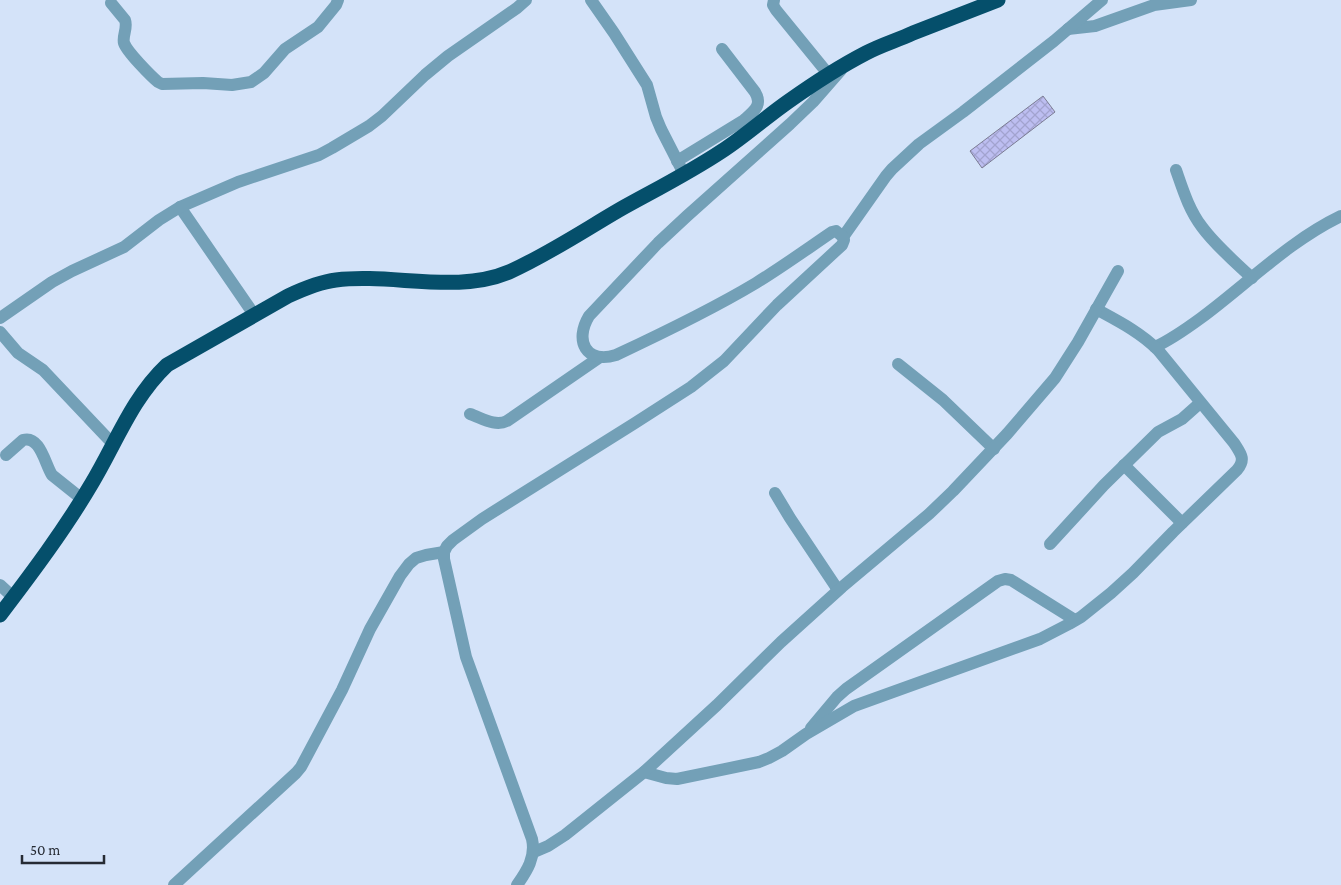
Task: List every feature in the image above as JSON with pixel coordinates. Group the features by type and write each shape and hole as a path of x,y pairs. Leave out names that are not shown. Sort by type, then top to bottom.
{"highway":[{"path":"0,614 82,499 141,395 154,377 167,365 304,288 320,283 336,280 397,279 444,282 472,281 491,278 530,262 680,168 722,151 790,101 846,64 868,52 998,0"}],"street":[{"path":"111,3 127,23 124,40 127,48 158,82 162,84 203,83 232,85 246,84 260,77 285,49 318,27 338,0"},
{"path":"0,318 52,282 124,246 180,207 238,182 319,155 369,126 448,56 526,0"},
{"path":"591,0 647,85 656,117 680,168 744,120 758,104 759,100 755,92 722,49"},
{"path":"774,0 773,5 776,10 829,75"},
{"path":"516,885 527,870 534,852 532,839 466,657 445,567 444,552 453,540 482,519 691,387 724,361 777,305 842,245 843,237 886,176 919,144 963,112 1102,0"},
{"path":"1068,29 1095,26 1154,5 1191,0"},
{"path":"600,358 592,355 583,344 582,330 589,316 658,243 813,102 846,64"},
{"path":"1176,170 1194,215 1202,227 1215,243 1252,278"},
{"path":"180,207 255,316"},
{"path":"1155,347 1178,335 1212,310 1299,241 1326,223 1341,216"},
{"path":"470,414 501,424 600,358 616,355 755,284 832,232 836,231 843,237"},
{"path":"534,852 565,835 644,772 838,590 954,491 1026,414 1055,378 1078,342 1118,271"},
{"path":"644,772 666,778 677,778 759,762 782,751 806,734 854,706 1040,639 1075,620 1111,592 1133,573 1237,470 1242,460 1234,443 1155,347 1126,326 1096,309"},
{"path":"0,332 18,353 43,370 113,444"},
{"path":"898,364 943,400 994,449"},
{"path":"1050,544 1124,465 1160,430 1182,418 1200,403"},
{"path":"6,455 23,440 31,439 39,447 52,475 82,499"},
{"path":"1124,465 1182,523"},
{"path":"775,492 838,590"},
{"path":"174,885 296,774 342,690 370,629 400,576 416,558 444,552"},
{"path":"806,734 846,689 998,581 1011,580 1075,620"},
{"path":"0,585 13,597"}],"building":[{"path":"1043,96 1055,112 982,168 970,151"}]}
